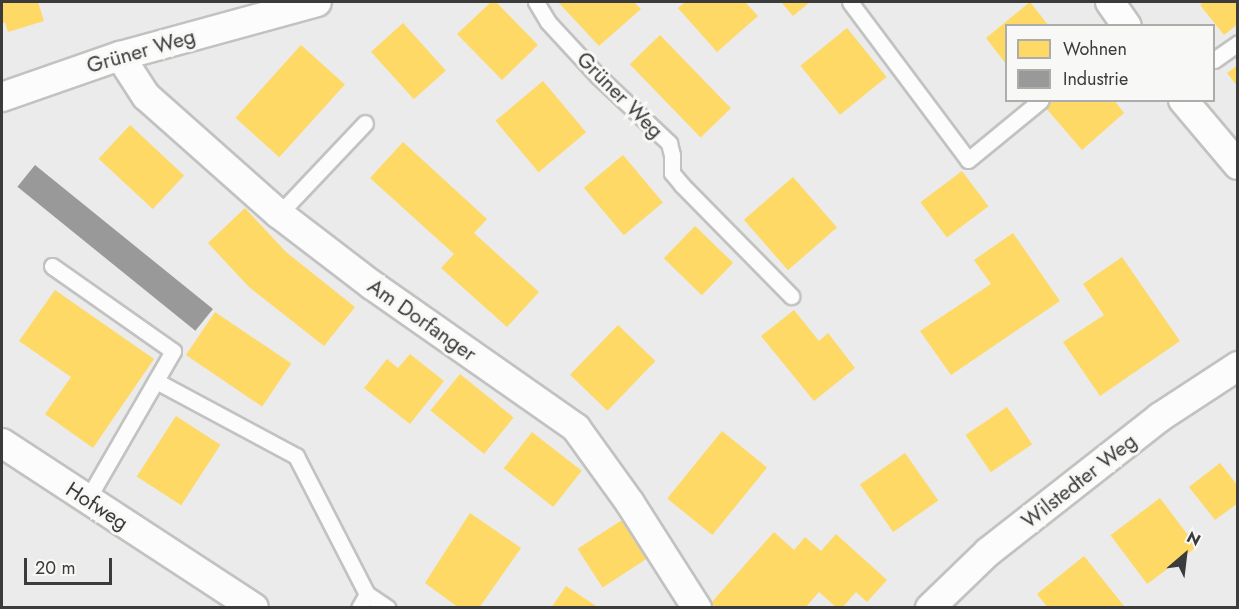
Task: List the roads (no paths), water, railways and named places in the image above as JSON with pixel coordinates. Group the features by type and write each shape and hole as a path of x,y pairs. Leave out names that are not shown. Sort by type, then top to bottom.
{"street":[{"name":"Grüner Weg","path":"2,97 120,56 317,2"},
{"path":"1110,2 1126,24"},
{"name":"Am Dorfanger","path":"120,56 146,96 279,214 372,285 576,428 630,503 697,608"},
{"path":"1185,102 1238,165"},
{"name":"Wilstedter Weg","path":"930,608 1006,538 1160,417 1238,366"},
{"name":"Hofweg","path":"2,443 254,608"}],"lane":[{"name":"Grüner Weg","path":"536,2 548,22 598,76 669,143 672,173 682,185 791,296"},
{"path":"849,2 968,160 1039,102"},
{"path":"1215,59 1238,43"},
{"path":"279,214 365,123"},
{"path":"52,266 173,351 87,500"},
{"path":"156,381 296,456 363,601 388,608"}]}
